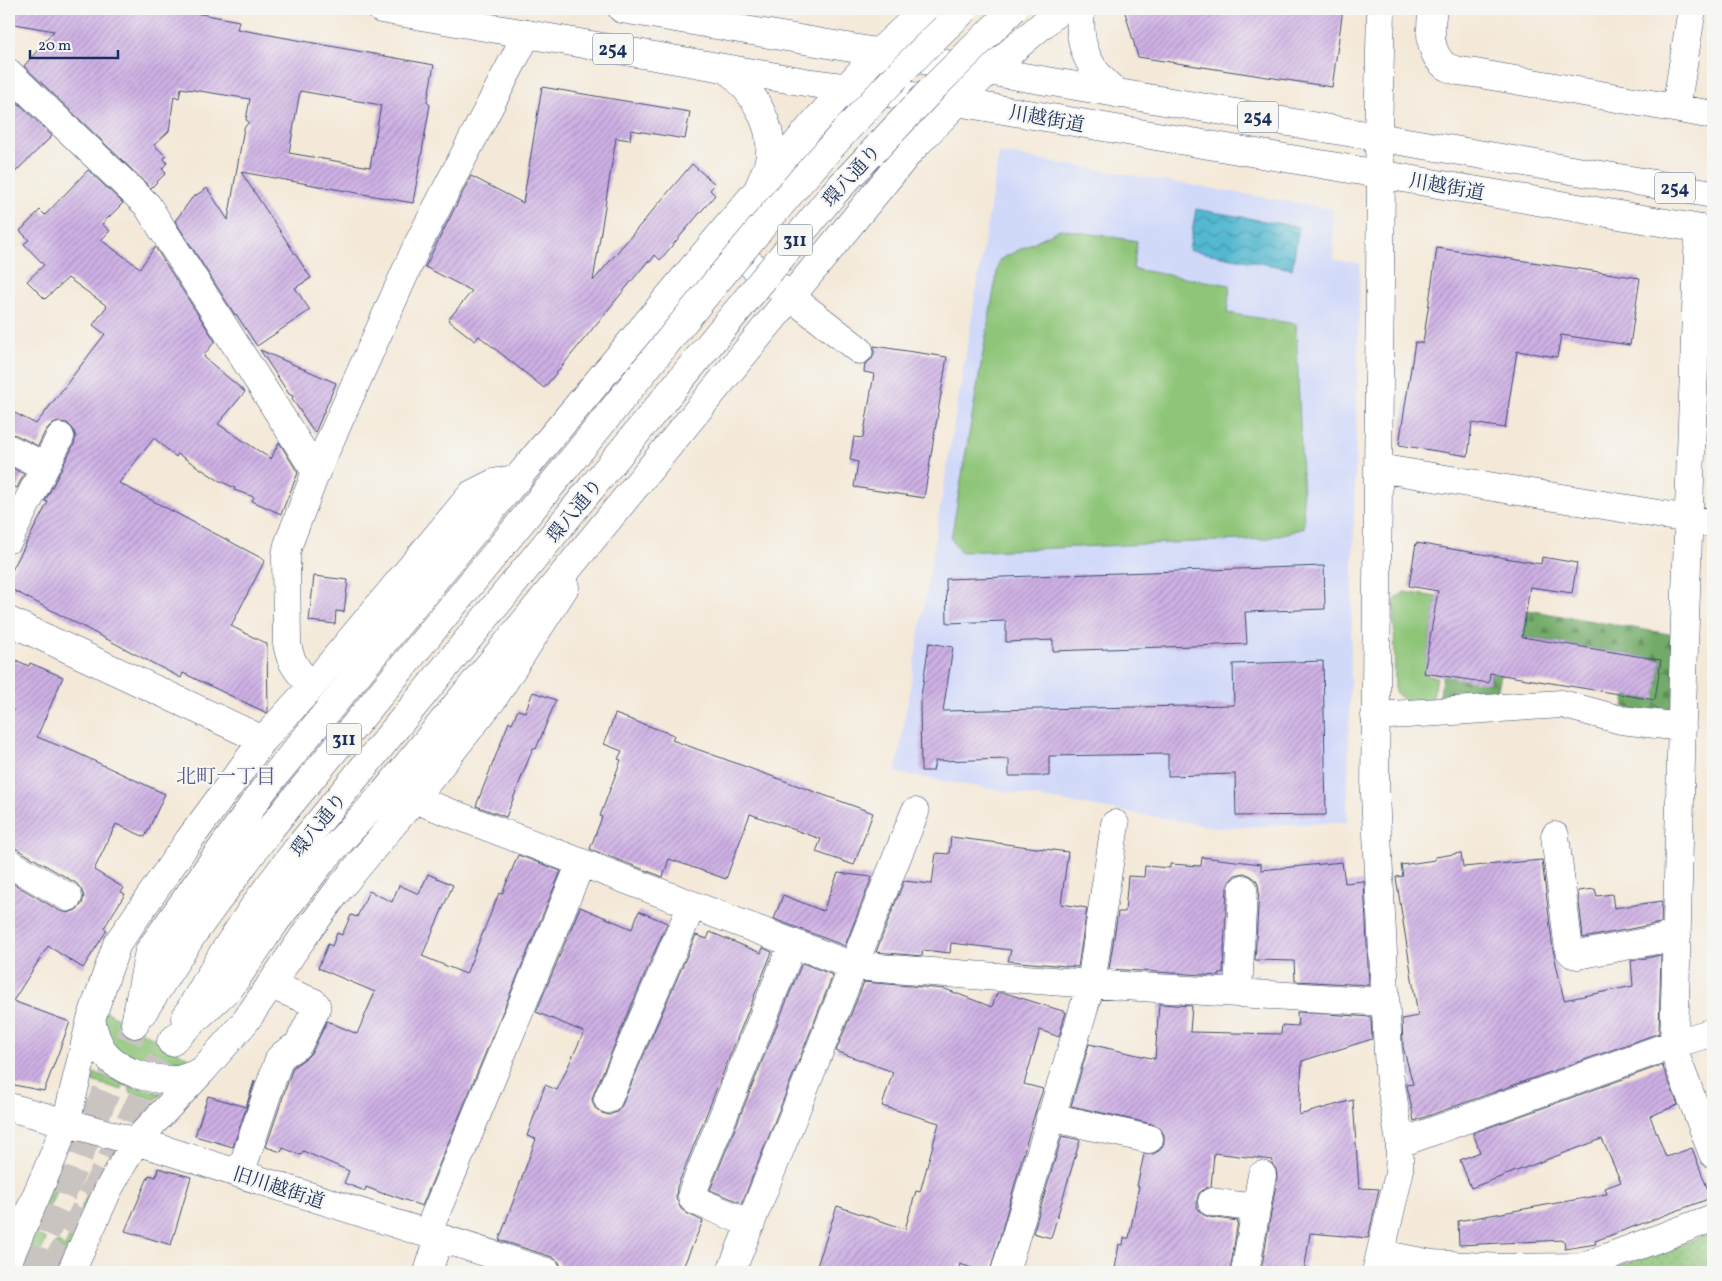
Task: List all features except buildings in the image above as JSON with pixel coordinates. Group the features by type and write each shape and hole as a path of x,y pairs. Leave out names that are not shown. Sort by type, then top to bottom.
{"main road":[{"name":"川越街道","path":"381,9 811,83 957,102 1706,230"},
{"name":"川越街道","path":"622,9 1713,194"},
{"path":"9,1258 66,1123 91,1019 117,944 189,840 263,740 312,686 472,494 494,483 519,478 759,187 879,52 925,9"},
{"name":"環八通り","path":"519,478 264,789 174,915 149,951 135,1024 198,927 269,830 778,206 899,73 965,9"},
{"name":"環八通り","path":"610,516 385,792 324,860 275,922 231,986 171,1042 223,953 259,899 593,486 834,193 934,86 1013,9"},
{"path":"71,1272 108,1190 134,1142 202,1071 245,1022 339,890 414,800 493,699 610,516 912,150 987,72 1061,9"},
{"path":"1081,9 1080,29 1087,58 1100,78 1119,94"},
{"path":"1381,9 1378,137 1381,175 1375,794 1389,1072 1400,1143 1399,1174 1379,1263 1502,1268 1581,1268 1713,1218"},
{"path":"1433,9 1430,25 1432,41 1436,54 1444,66 1475,74 1713,115"},
{"path":"1676,108 1692,9"},
{"path":"312,686 299,672 289,656 287,643 286,554 288,545 316,472 417,246 527,34"},
{"path":"727,69 750,92 759,107 769,137 770,151 768,164 759,187"},
{"path":"9,73 147,205 316,472"},
{"path":"1706,230 1701,521 1682,727 1674,1044 1676,1057 1713,1154"},
{"path":"718,236 791,297 859,350"},
{"path":"9,539 60,437"},
{"path":"9,449 45,466"},
{"path":"1378,468 1701,521"},
{"path":"9,622 263,740"},
{"path":"1375,716 1562,704 1621,720 1682,727"},
{"path":"414,800 853,966 1091,984 1385,1002"},
{"path":"731,1272 914,812"},
{"path":"1005,1272 1091,984 1115,824"},
{"path":"1556,836 1569,950 1573,954 1578,955 1677,936"},
{"path":"9,863 68,897"},
{"path":"428,1272 433,1236 581,863"},
{"path":"1238,993 1243,889"},
{"path":"608,1099 692,905"},
{"path":"750,1224 692,1197 793,943"},
{"path":"240,1174 279,1059 298,1045 316,1009 316,1005 313,1002 270,985"},
{"path":"91,1019 96,1040 106,1055 120,1067 160,1079 174,1080 186,1078 202,1071"},
{"path":"1400,1143 1674,1044 1713,1032"},
{"name":"旧川越街道","path":"9,1108 134,1142 240,1174 547,1272"},
{"path":"1050,1117 1149,1139"},
{"path":"1245,1272 1262,1174"},
{"path":"1212,1202 1256,1208"}],"shaded area":[{"path":"999,153 1333,209 1334,260 1360,263 1347,822 1220,828 896,773"}],"green space":[{"path":"1060,229 1137,241 1133,269 1230,285 1227,313 1296,324 1304,528 1265,539 961,552 951,539 999,260"},
{"path":"1404,592 1437,597 1424,675 1437,677 1432,701 1408,703 1395,692 1394,601"},
{"path":"1456,598 1675,635 1673,705 1657,717 1624,707 1626,696 1654,700 1661,660 1451,625"},
{"path":"1444,665 1489,683 1490,673 1501,675 1497,693 1439,701"},
{"path":"105,1011 196,1062 182,1071 128,1060 114,1049 103,1017"},
{"path":"95,1073 162,1094 155,1100 129,1092 130,1087 123,1085 122,1090 92,1081"},
{"path":"59,1170 65,1172 37,1235 46,1239 45,1244 24,1272 16,1272"},
{"path":"93,1181 99,1183 62,1272 37,1272 57,1242 65,1247"},
{"path":"1713,1233 1713,1272 1602,1272"}],"water":[{"path":"1196,209 1299,227 1292,269 1189,250"}],"tunnel":[{"path":"29,1272 135,1024"},
{"path":"53,1272 171,1042"}],"district":[{"name":"北町一丁目","path":"226,776"}]}
